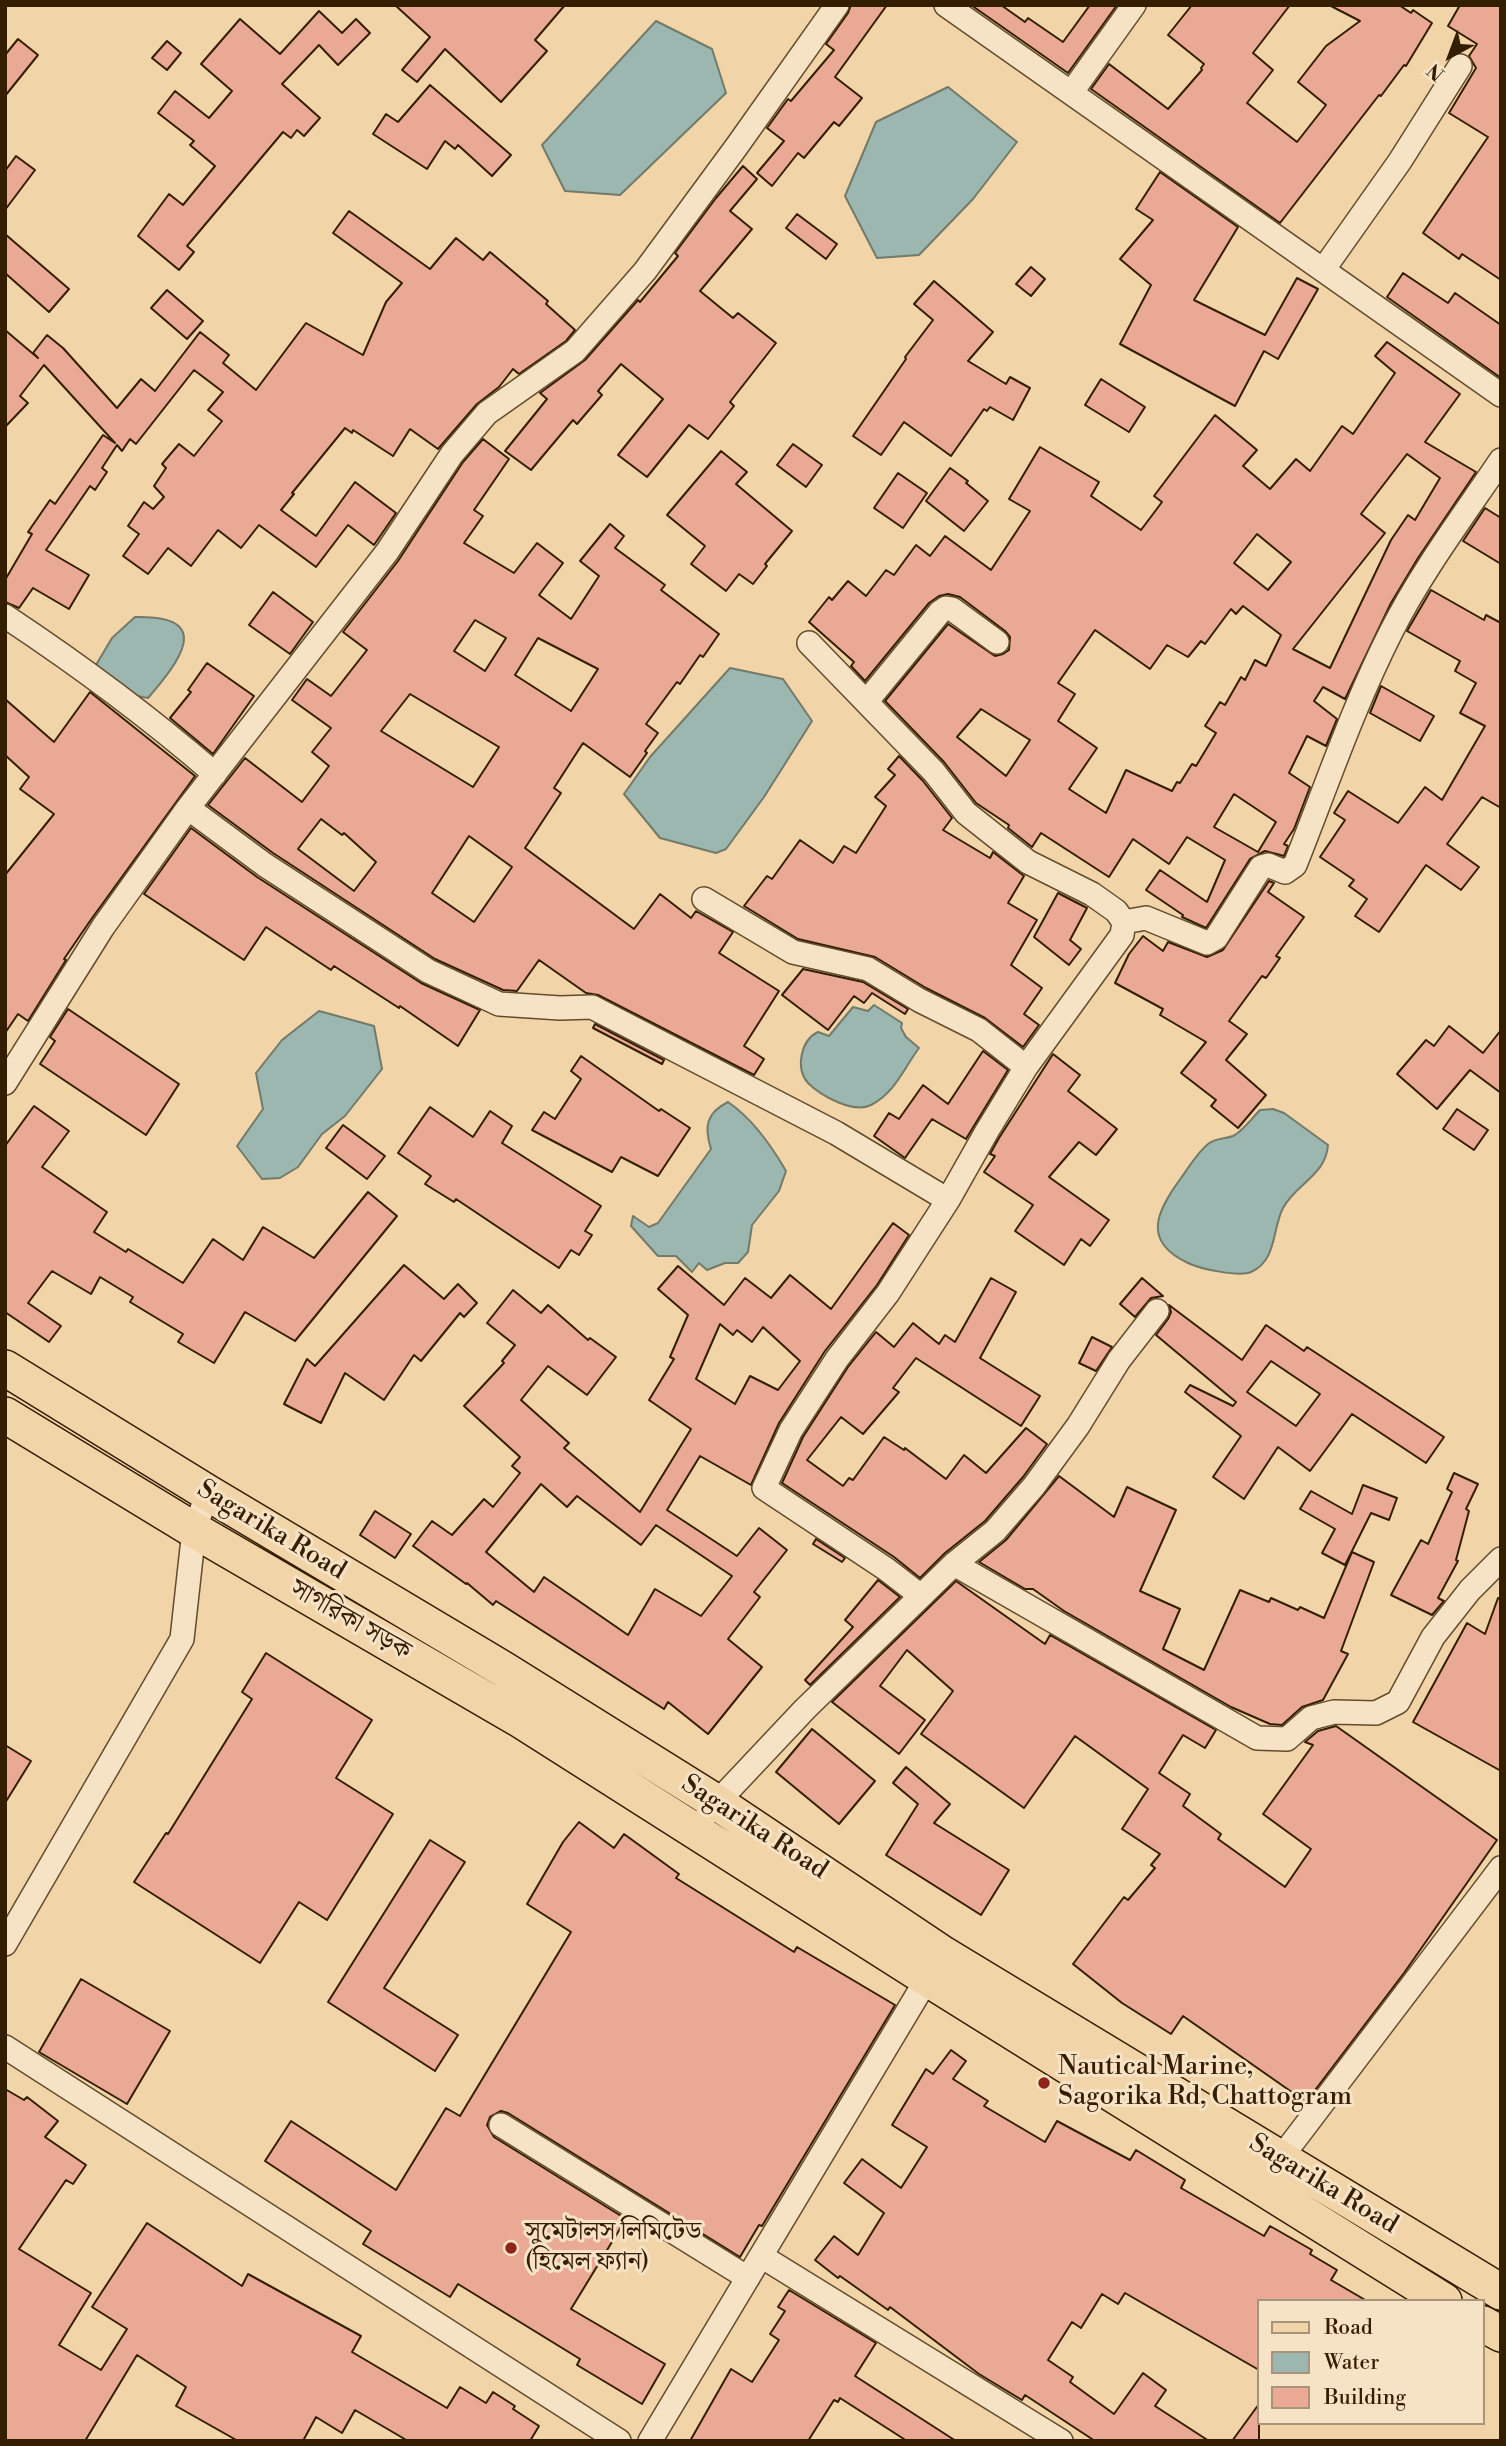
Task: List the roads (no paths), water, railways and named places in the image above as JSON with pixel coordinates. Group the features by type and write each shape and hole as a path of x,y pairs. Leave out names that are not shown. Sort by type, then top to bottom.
{"main road":[{"name":"Sagarika Road","path":"5,1368 503,1669 716,1802 935,1966"},
{"name":"সাগরিকা সড়ক","path":"5,1415 194,1530 519,1719 693,1831"},
{"name":"Sagarika Road","path":"693,1831 935,1966 1270,2173 1441,2299"},
{"name":"Sagarika Road","path":"1270,2173 1454,2264 1501,2292"},
{"path":"1442,2299 1454,2264"},
{"path":"1485,2324 1501,2334"}],"street":[{"path":"5,1083 103,927 188,808 387,552 452,454 487,413 575,351 645,271 837,5"},
{"path":"946,5 1501,395"},
{"path":"1071,93 1134,5"},
{"path":"1323,270 1400,161 1460,66"},
{"path":"1124,922 1146,918 1207,943 1216,938 1261,867 1268,865 1285,872 1295,865 1358,701 1392,629 1501,460"},
{"path":"867,701 946,608 952,609 997,642"},
{"path":"5,617 85,669 153,720 215,774"},
{"path":"809,643 934,772 967,813 1028,862 1100,899 1116,911 1124,922 1122,935 1026,1068 986,1130 948,1200 888,1293 837,1359 791,1430 764,1488 886,1569 921,1596"},
{"path":"188,808 265,865 428,971 499,1004 592,1007 836,1133 948,1200"},
{"path":"704,899 793,952 868,969 919,1000 979,1030 1026,1068"},
{"path":"693,1831 716,1802 804,1709 954,1563 995,1531 1034,1486 1078,1426 1119,1360 1157,1311"},
{"path":"5,1944 182,1639 194,1530 208,1493"},
{"path":"954,1563 1257,1738 1287,1739 1311,1718 1334,1712 1376,1713 1398,1702 1433,1637 1470,1590 1501,1559"},
{"path":"1270,2173 1501,1868"},
{"path":"650,2441 935,1966"},
{"path":"5,2047 619,2441"},
{"path":"501,2125 748,2278"},
{"path":"761,2256 1061,2441"}],"water":[{"path":"656,21 712,49 726,93 620,195 565,191 542,145"},
{"path":"948,87 1017,142 973,199 919,255 877,258 845,196 876,122"},
{"path":"135,617 160,618 176,624 183,632 184,643 179,656 148,698 120,686 96,665 112,638"},
{"path":"730,668 783,679 812,721 764,797 726,849 716,853 660,838 624,794 650,757"},
{"path":"874,1005 902,1023 901,1028 906,1037 919,1048 887,1094 864,1107 847,1105 829,1098 808,1083 802,1070 802,1055 812,1036 818,1032 829,1036 853,1007 868,1011"},
{"path":"319,1011 374,1026 382,1069 345,1116 322,1134 298,1167 280,1178 262,1179 237,1146 263,1109 256,1073 282,1040"},
{"path":"728,1102 746,1116 761,1133 786,1171 779,1191 752,1225 748,1252 738,1263 725,1263 707,1270 699,1263 692,1272 676,1256 658,1256 631,1226 633,1216 649,1227 658,1223 711,1149 709,1121 715,1111"},
{"path":"1273,1109 1284,1113 1328,1145 1322,1164 1283,1208 1273,1244 1265,1260 1251,1272 1238,1274 1201,1268 1173,1254 1164,1245 1158,1225 1160,1214 1172,1190 1208,1144 1237,1134 1260,1110"}],"place":[{"name":"Nautical Marine, Sagorika Rd, Chattogram","path":"1044,2083"},
{"name":"সুমেটালস লিমিটেড (হিমেল ফ্যান)","path":"511,2248"}]}
